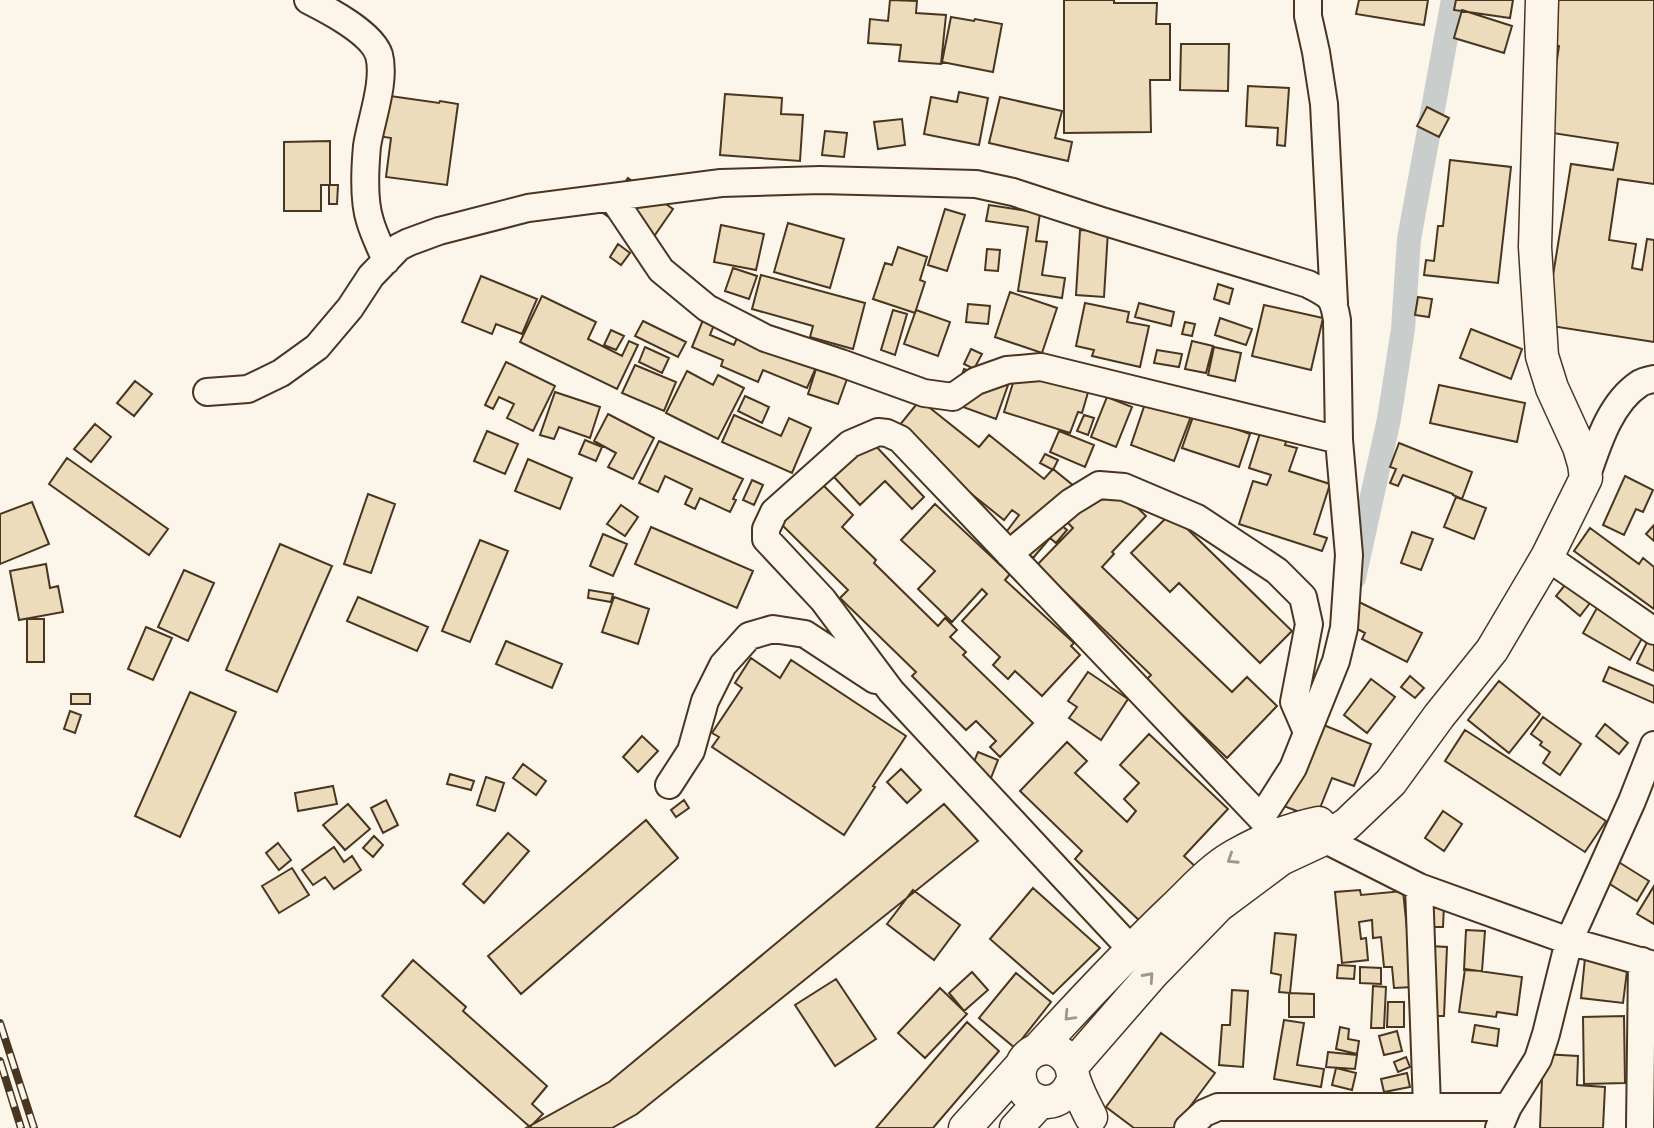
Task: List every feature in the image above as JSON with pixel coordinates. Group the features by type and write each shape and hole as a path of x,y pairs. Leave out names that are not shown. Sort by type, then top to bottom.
{"main road":[{"path":"1276,836 1324,839 1347,824 1391,782 1438,716 1492,650 1547,557 1586,478 1579,447 1552,388 1542,356 1535,247 1542,0"},
{"path":"965,1128 1131,949 1200,883 1232,857 1276,836 1363,807"},
{"path":"1016,1128 1060,1087 1153,973 1218,906 1272,865 1276,836"},
{"path":"1052,1048 1064,1054 1060,1087 1027,1095 1020,1082 1029,1058 1052,1048"},
{"path":"1060,1087 1097,1122"}],"street":[{"path":"308,0 357,30 371,42 379,55 380,74 367,146 365,186 369,219 386,261"},
{"path":"1276,836 1293,768 1336,661 1344,628 1349,555 1339,440 1337,320 1324,104 1308,16 1308,0"},
{"path":"207,392 248,388 281,373 317,347 350,308 371,276 399,247 439,231 528,208 721,183 820,180 976,184 1013,192 1308,284 1326,294 1334,303"},
{"path":"612,197 662,270 707,308 765,338 924,393 953,397 976,380 1007,370 1041,367 1339,440"},
{"path":"1586,478 1608,421 1616,408 1640,382 1654,379"},
{"path":"1131,949 891,691 823,600 766,539 766,529 774,512 850,444 877,432 900,439 1276,836"},
{"path":"1009,554 1071,502 1099,485 1124,487 1197,518 1278,571 1303,597 1309,624 1294,702 1307,732"},
{"path":"1547,557 1654,631"},
{"path":"669,785 691,751 705,701 723,664 750,636 774,628 805,634 891,691"},
{"path":"1188,1128 1204,1113 1218,1107 1427,1106 1504,1117 1538,1059 1569,941 1654,745"},
{"path":"1324,839 1419,887 1569,941 1648,963 1640,1128"},
{"path":"1419,887 1427,1106"}],"building":[{"path":"890,0 917,1 916,13 946,15 941,64 899,61 901,45 868,43 870,19 888,21"},
{"path":"1064,0 1157,3 1156,24 1170,24 1170,80 1150,80 1151,132 1064,133"},
{"path":"1359,0 1428,0 1424,25 1356,14"},
{"path":"1456,0 1513,0 1510,18 1454,10"},
{"path":"1555,0 1654,0 1654,184 1618,179 1609,240 1636,244 1632,268 1642,270 1647,239 1654,240 1654,342 1545,325 1571,164 1613,170 1618,143 1546,132 1559,46 1548,44"},
{"path":"1462,10 1512,26 1504,53 1454,38"},
{"path":"951,17 1002,24 993,72 942,62"},
{"path":"1181,44 1229,44 1228,91 1180,90"},
{"path":"1248,86 1289,88 1285,146 1277,145 1278,128 1246,126"},
{"path":"959,92 988,98 979,145 924,134 931,97 957,102"},
{"path":"725,94 782,98 781,114 803,115 800,161 720,155"},
{"path":"383,95 458,104 447,185 386,177 391,138 378,136"},
{"path":"1000,97 1062,111 1055,138 1072,142 1068,161 989,143"},
{"path":"1427,107 1449,118 1439,137 1417,126"},
{"path":"902,119 905,145 878,149 874,122"},
{"path":"825,131 847,133 844,157 822,155"},
{"path":"330,141 330,185 338,185 337,204 329,204 329,185 321,185 321,211 284,211 284,142"},
{"path":"1450,160 1511,167 1498,283 1424,275 1426,260 1434,261 1438,226 1443,226"},
{"path":"628,178 673,209 648,245 603,213"},
{"path":"989,205 1040,213 1036,241 1047,242 1042,275 1065,278 1062,298 1018,291 1028,227 986,221"},
{"path":"945,209 965,215 947,271 928,265"},
{"path":"788,223 844,239 830,288 774,272"},
{"path":"721,225 764,234 756,270 714,262"},
{"path":"1080,230 1108,231 1104,297 1076,295"},
{"path":"618,244 630,253 621,265 610,257"},
{"path":"898,247 927,257 920,280 925,282 915,313 873,299 885,263 892,265"},
{"path":"987,249 1000,250 998,271 985,270"},
{"path":"733,268 757,276 749,299 725,291"},
{"path":"761,275 865,303 853,349 810,337 813,326 752,309"},
{"path":"481,276 537,299 522,334 496,324 492,334 462,322"},
{"path":"1218,284 1233,289 1229,304 1214,299"},
{"path":"1010,292 1057,308 1042,353 995,337"},
{"path":"542,296 596,322 588,339 622,356 629,341 638,345 617,389 520,342"},
{"path":"1418,297 1432,299 1429,317 1415,315"},
{"path":"1085,303 1129,312 1127,322 1149,326 1140,367 1092,356 1094,350 1076,346"},
{"path":"1139,303 1174,312 1171,326 1135,317"},
{"path":"968,304 990,306 988,324 966,322"},
{"path":"1264,305 1323,318 1311,370 1252,356"},
{"path":"893,310 907,314 895,355 881,350"},
{"path":"916,310 950,322 938,356 904,344"},
{"path":"705,315 716,320 710,335 734,345 740,331 818,363 807,388 763,370 758,382 721,366 723,360 692,347"},
{"path":"1220,318 1252,329 1246,345 1215,335"},
{"path":"643,321 686,342 678,357 635,336"},
{"path":"1185,322 1195,324 1192,336 1182,334"},
{"path":"1471,329 1522,349 1511,379 1460,358"},
{"path":"611,330 624,336 616,350 604,345"},
{"path":"1192,341 1213,346 1206,373 1185,369"},
{"path":"645,347 669,358 662,373 639,362"},
{"path":"1214,347 1241,353 1235,381 1208,375"},
{"path":"971,349 982,354 974,369 964,364"},
{"path":"1157,350 1182,354 1179,367 1154,363"},
{"path":"506,362 555,386 533,431 507,418 514,404 499,397 493,409 485,405"},
{"path":"635,365 676,382 664,411 622,393"},
{"path":"1018,367 1089,389 1082,413 1078,412 1070,433 1004,412"},
{"path":"816,369 847,379 838,404 808,394"},
{"path":"964,369 1008,385 996,419 952,403"},
{"path":"687,371 713,385 718,375 744,388 718,439 666,413"},
{"path":"135,381 152,394 134,416 117,403"},
{"path":"1439,385 1525,403 1517,442 1430,423"},
{"path":"555,392 600,407 590,438 559,427 554,439 540,435"},
{"path":"1148,395 1193,411 1174,461 1131,445"},
{"path":"745,396 769,407 762,423 738,411"},
{"path":"1107,397 1132,407 1116,447 1091,437"},
{"path":"920,400 979,447 989,435 1044,479 1053,469 1080,491 1056,521 1067,530 1056,543 1050,538 1033,558 1004,535 1019,515 1012,510 1004,520 894,432"},
{"path":"608,414 654,438 633,479 608,467 616,453 594,441"},
{"path":"1194,414 1250,434 1239,467 1182,448"},
{"path":"734,415 781,436 789,418 811,428 792,473 722,442"},
{"path":"1084,415 1094,418 1088,435 1077,431"},
{"path":"95,424 111,437 91,462 74,449"},
{"path":"1261,430 1287,439 1285,445 1297,448 1289,471 1330,484 1314,534 1327,538 1322,551 1239,524 1253,481 1267,485 1271,475 1249,468"},
{"path":"487,431 518,444 505,474 474,461"},
{"path":"1059,431 1094,445 1085,467 1050,452"},
{"path":"585,440 602,447 596,461 579,454"},
{"path":"659,441 743,479 730,512 700,498 695,509 685,504 692,489 665,476 658,492 639,483"},
{"path":"871,441 924,497 912,509 885,481 860,505 834,477"},
{"path":"1399,443 1472,472 1462,499 1403,475 1398,486 1390,483 1396,469 1390,467"},
{"path":"1045,454 1058,460 1053,470 1040,463"},
{"path":"67,458 168,529 149,555 49,484"},
{"path":"528,459 572,478 560,509 515,491"},
{"path":"1625,476 1653,490 1643,512 1636,509 1624,535 1603,525"},
{"path":"816,478 853,515 842,527 938,626 945,618 957,630 950,637 966,652 963,655 1033,723 1000,757 990,747 996,741 976,721 966,730 912,676 916,672 840,598 848,590 776,519"},
{"path":"752,480 763,485 754,505 743,500"},
{"path":"1096,485 1112,500 1120,491 1146,516 1112,552 1114,554 1102,567 1232,692 1247,677 1277,706 1227,758 1146,680 1151,675 1037,565 1073,528 1064,519"},
{"path":"368,494 395,504 371,573 344,564"},
{"path":"1456,497 1486,508 1474,539 1444,527"},
{"path":"32,502 49,544 0,564 0,514"},
{"path":"935,504 1010,574 1005,580 1074,643 1071,646 1080,655 1042,696 1015,671 1008,679 993,665 1000,657 962,621 987,594 982,589 952,622 918,589 935,571 901,540"},
{"path":"621,505 638,517 625,536 607,524"},
{"path":"1171,513 1292,631 1260,663 1179,583 1170,592 1131,553"},
{"path":"1654,525 1654,541 1646,534"},
{"path":"651,527 753,571 737,608 635,564"},
{"path":"1590,528 1639,564 1643,558 1654,567 1654,609 1574,551"},
{"path":"1412,532 1433,539 1421,570 1401,563"},
{"path":"603,534 627,544 613,576 590,566"},
{"path":"480,540 508,551 470,642 442,631"},
{"path":"280,544 332,566 277,692 226,670"},
{"path":"46,564 50,588 58,586 63,612 19,620 10,571"},
{"path":"184,570 214,583 188,641 158,627"},
{"path":"1573,575 1597,594 1580,616 1556,596"},
{"path":"589,590 613,594 611,602 588,598"},
{"path":"358,597 428,627 417,651 347,621"},
{"path":"614,597 649,609 638,644 602,632"},
{"path":"1603,597 1650,624 1630,660 1583,633"},
{"path":"1357,601 1422,633 1407,662 1362,639 1365,633 1346,623"},
{"path":"27,619 44,619 44,662 27,662"},
{"path":"146,627 172,638 153,680 128,669"},
{"path":"1652,632 1654,633 1654,671 1637,663"},
{"path":"506,641 562,664 552,688 496,664"},
{"path":"751,658 780,678 791,660 906,736 844,835 712,747 719,737 712,733 742,688 735,683"},
{"path":"1609,667 1654,686 1654,703 1603,681"},
{"path":"1088,672 1128,699 1101,740 1069,718 1077,707 1068,701"},
{"path":"1410,676 1424,688 1415,698 1401,687"},
{"path":"1371,679 1395,697 1367,733 1344,715"},
{"path":"1499,681 1540,714 1509,753 1468,720"},
{"path":"190,692 236,712 180,837 135,816"},
{"path":"71,694 90,694 90,704 71,704"},
{"path":"70,711 81,715 75,733 64,729"},
{"path":"1543,717 1581,744 1560,775 1543,763 1550,752 1531,734"},
{"path":"1311,720 1371,744 1354,786 1332,778 1316,818 1278,804"},
{"path":"1605,724 1628,743 1619,754 1596,736"},
{"path":"1465,730 1606,821 1585,852 1445,761"},
{"path":"1149,734 1228,809 1184,856 1198,869 1145,926 1075,859 1082,851 1020,791 1067,742 1087,761 1075,773 1127,822 1136,811 1124,799 1139,783 1120,765"},
{"path":"642,736 658,751 638,772 623,757"},
{"path":"978,752 998,760 991,778 971,769"},
{"path":"523,764 546,781 536,795 513,778"},
{"path":"901,769 921,790 907,803 887,782"},
{"path":"450,774 474,781 471,790 447,784"},
{"path":"486,777 504,783 495,811 477,805"},
{"path":"333,786 337,804 298,811 295,793"},
{"path":"386,800 398,825 383,833 371,808"},
{"path":"684,800 689,808 676,817 671,810"},
{"path":"348,804 370,829 345,850 323,825"},
{"path":"944,804 978,841 637,1114 612,1128 526,1128 609,1082"},
{"path":"1443,811 1462,824 1444,851 1425,838"},
{"path":"646,820 678,858 521,994 488,956"},
{"path":"508,833 529,851 484,903 463,884"},
{"path":"374,836 383,845 373,857 363,848"},
{"path":"278,843 291,860 279,870 266,853"},
{"path":"334,847 344,862 352,856 361,870 334,889 325,877 313,885 302,870"},
{"path":"1617,861 1649,881 1637,901 1605,881"},
{"path":"292,868 309,895 279,913 262,886"},
{"path":"1654,886 1654,924 1637,914"},
{"path":"1033,888 1100,948 1053,994 990,939"},
{"path":"913,890 960,925 934,960 887,924"},
{"path":"1360,890 1361,895 1403,891 1413,987 1394,988 1392,967 1384,967 1381,937 1373,938 1372,920 1359,922 1361,939 1366,938 1368,960 1342,963 1335,892"},
{"path":"1415,904 1444,905 1443,927 1431,927 1430,946 1447,947 1444,1016 1424,1016"},
{"path":"1466,930 1485,931 1482,971 1464,970"},
{"path":"1275,933 1296,935 1290,993 1279,992 1281,975 1271,973"},
{"path":"1585,958 1628,963 1623,1003 1581,998"},
{"path":"413,960 466,1007 463,1011 547,1086 532,1104 543,1114 530,1127 382,996"},
{"path":"1338,965 1355,966 1354,979 1337,978"},
{"path":"1360,967 1381,968 1381,984 1360,983"},
{"path":"1465,969 1522,977 1517,1015 1497,1012 1496,1017 1459,1012"},
{"path":"972,972 988,990 964,1011 949,993"},
{"path":"1016,973 1051,1002 1015,1048 979,1018"},
{"path":"836,979 876,1039 835,1066 795,1005"},
{"path":"1373,986 1386,987 1384,1028 1371,1028"},
{"path":"940,988 967,1014 925,1058 898,1033"},
{"path":"1232,990 1248,991 1243,1067 1219,1065 1222,1025 1230,1025"},
{"path":"1289,993 1314,994 1314,1017 1289,1017"},
{"path":"1388,1002 1404,1002 1404,1027 1387,1027"},
{"path":"1624,1016 1625,1083 1584,1084 1583,1017"},
{"path":"1284,1020 1304,1023 1297,1065 1324,1069 1321,1087 1274,1079"},
{"path":"967,1022 999,1051 933,1128 876,1128"},
{"path":"1475,1025 1499,1029 1497,1046 1472,1042"},
{"path":"1340,1027 1349,1029 1348,1039 1359,1041 1357,1054 1336,1049"},
{"path":"1397,1031 1402,1051 1384,1055 1379,1036"},
{"path":"1161,1033 1215,1073 1174,1128 1134,1128 1106,1107"},
{"path":"1328,1052 1357,1055 1355,1069 1326,1067"},
{"path":"1543,1054 1578,1056 1577,1085 1605,1087 1603,1128 1540,1128"},
{"path":"1406,1057 1410,1067 1398,1072 1394,1062"},
{"path":"1336,1068 1356,1073 1352,1090 1332,1085"},
{"path":"1407,1073 1410,1087 1384,1092 1381,1079"}],"waterway":[{"path":"1354,578 1389,419 1403,329 1409,239 1453,0"}],"railway":[{"path":"0,1023 34,1128"},
{"path":"0,1061 21,1128"}]}
